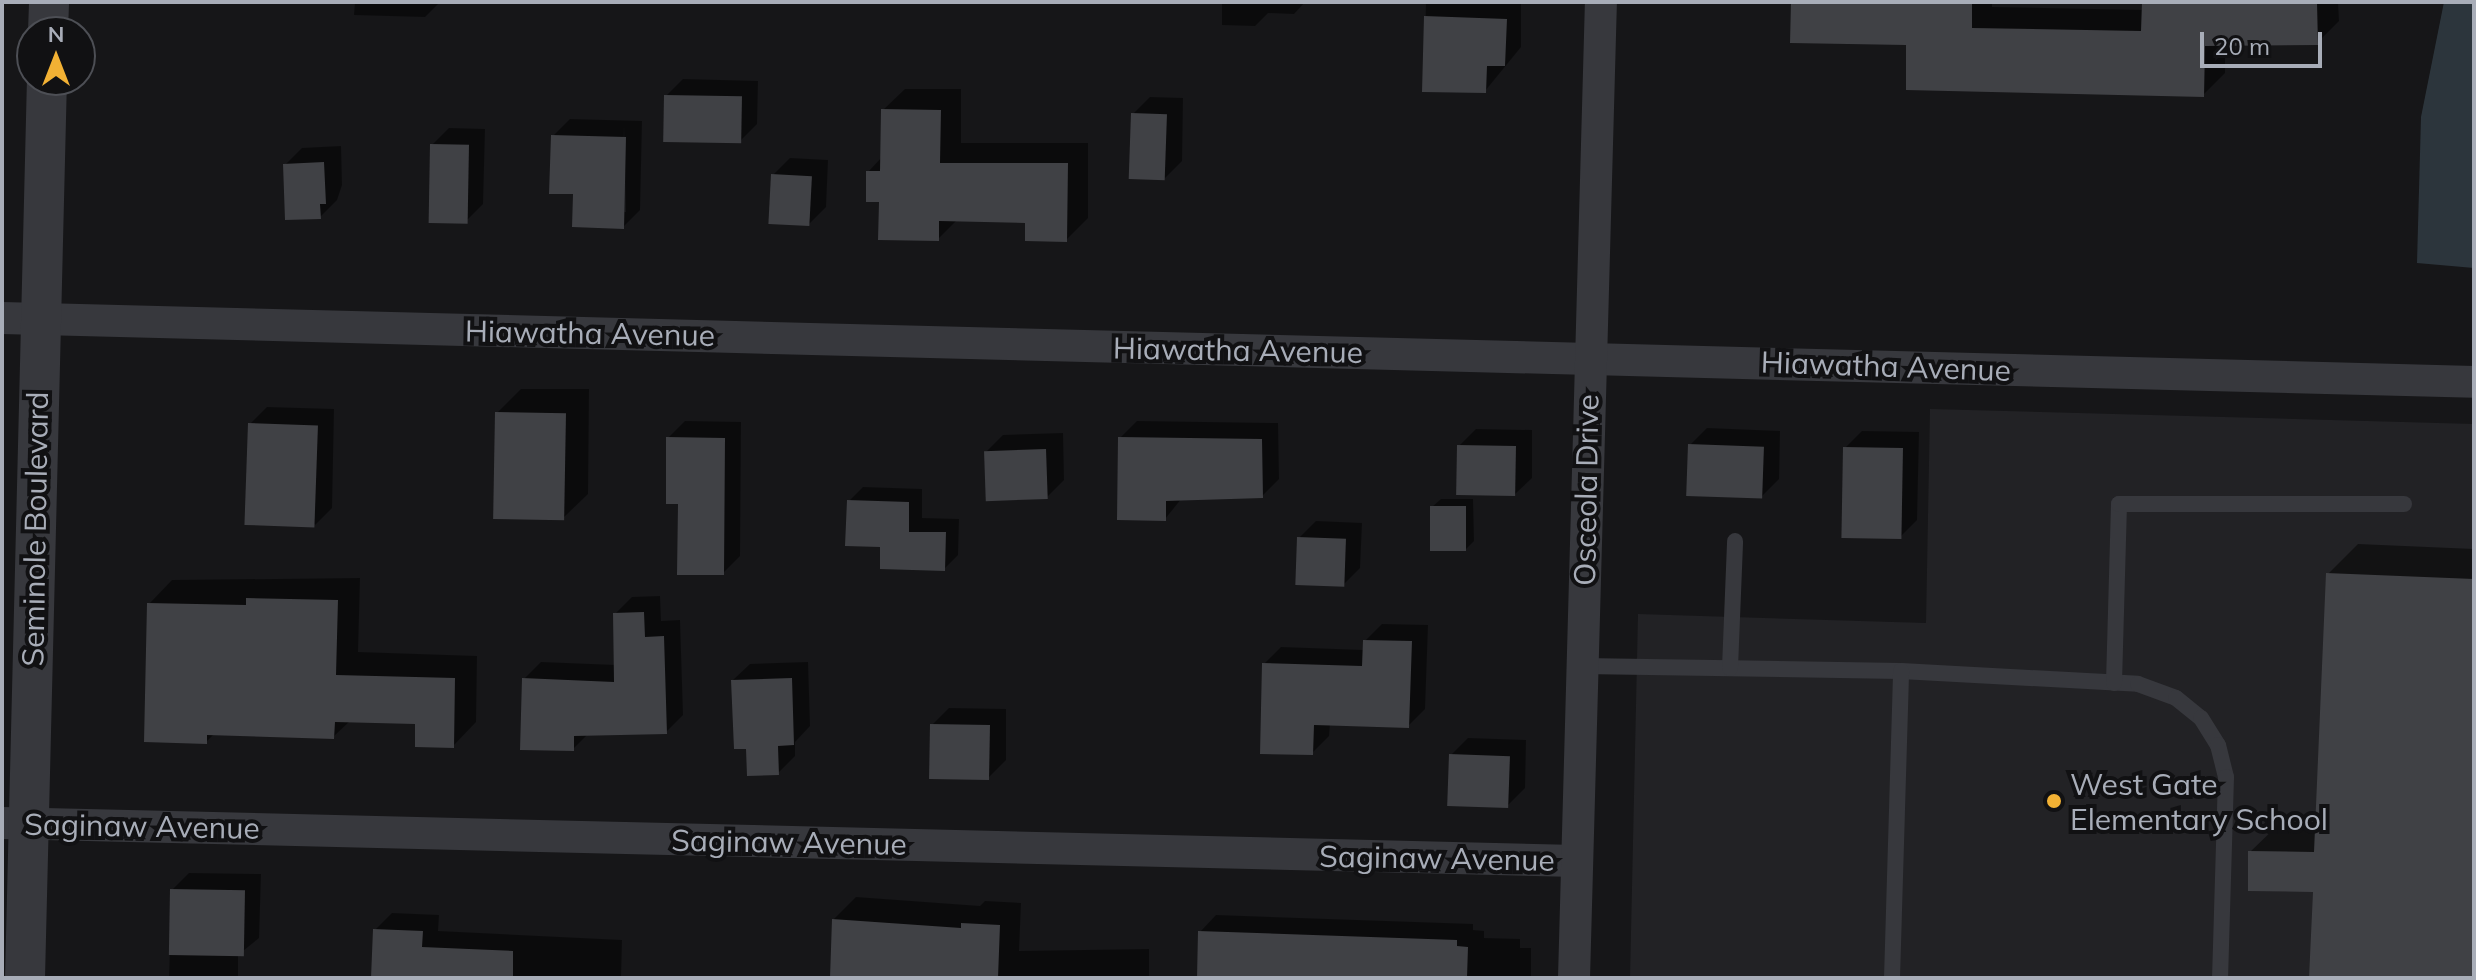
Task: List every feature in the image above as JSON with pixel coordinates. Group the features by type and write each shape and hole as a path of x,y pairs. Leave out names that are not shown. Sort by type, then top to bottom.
{"street":[{"name":"Osceola Drive","path":"1574,978 1601,2"},
{"name":"Seminole Boulevard","path":"25,978 15,823 20,318 45,96"},
{"name":"Hiawatha Avenue","path":"20,318 2474,382"},
{"name":"Saginaw Avenue","path":"15,823 1577,861"}],"lane":[{"path":"2114,683 2119,504 2404,504"},
{"path":"1730,668 1735,541"},
{"path":"1582,666 1901,671 2138,684 2176,698 2201,718 2218,745 2226,777 2220,978"},
{"path":"1892,978 1901,671"}],"shaded area":[{"path":"2444,2 2474,2 2474,268 2417,263 2421,117"},
{"name":"West Gate Elementary School","path":"1930,409 2474,424 2474,978 1630,978 1638,614 1926,623"}],"building":[{"path":"1791,2 1972,2 1972,28 2141,31 2142,2 2317,2 2318,45 2205,46 2204,97 1906,90 1906,45 1790,43"},
{"path":"1424,16 1507,19 1505,66 1487,66 1486,93 1422,92"},
{"path":"664,95 742,96 741,143 663,142"},
{"path":"881,109 941,110 940,163 1068,163 1067,242 1025,241 1025,223 939,221 939,241 878,240 879,202 866,202 866,171 880,171"},
{"path":"1131,113 1167,114 1165,180 1129,179"},
{"path":"551,135 626,137 624,229 572,227 573,194 549,194"},
{"path":"430,144 469,145 468,224 429,223"},
{"path":"324,162 326,204 320,204 321,219 285,220 283,164"},
{"path":"771,174 812,176 809,226 768,224"},
{"path":"495,412 566,413 564,520 493,519"},
{"path":"248,423 318,425 314,527 244,525"},
{"path":"666,437 725,438 724,575 677,575 678,504 666,504"},
{"path":"1118,437 1262,439 1263,498 1166,501 1166,521 1117,520"},
{"path":"1688,444 1764,447 1762,499 1686,496"},
{"path":"1457,445 1516,446 1515,496 1456,495"},
{"path":"1843,447 1903,448 1901,539 1841,538"},
{"path":"1046,449 1048,499 986,501 984,451"},
{"path":"847,500 909,502 909,532 946,532 945,571 880,569 880,547 845,546"},
{"path":"1430,506 1466,506 1466,551 1430,551"},
{"path":"1297,537 1346,539 1344,587 1295,585"},
{"path":"2326,573 2474,579 2474,978 2309,978 2313,892 2248,891 2248,851 2314,852"},
{"path":"246,598 338,600 336,675 455,678 454,748 415,747 415,724 335,722 334,739 207,735 207,744 144,742 147,603 246,605"},
{"path":"644,612 645,637 664,636 667,734 574,736 574,751 520,750 522,678 614,682 613,613"},
{"path":"1363,640 1412,641 1409,728 1314,725 1313,755 1260,754 1262,663 1362,666"},
{"path":"792,678 794,745 778,746 779,775 747,776 746,749 734,749 731,680"},
{"path":"930,724 990,725 989,780 929,779"},
{"path":"1449,754 1510,756 1508,808 1447,806"},
{"path":"170,889 245,890 244,956 169,955"},
{"path":"832,919 961,928 961,923 1000,925 998,978 830,978"},
{"path":"373,929 423,931 422,947 513,951 513,978 371,978"},
{"path":"1198,931 1457,940 1457,946 1468,947 1467,978 1197,978"}],"place":[{"name":"West Gate Elementary School","path":"2054,801"}]}
